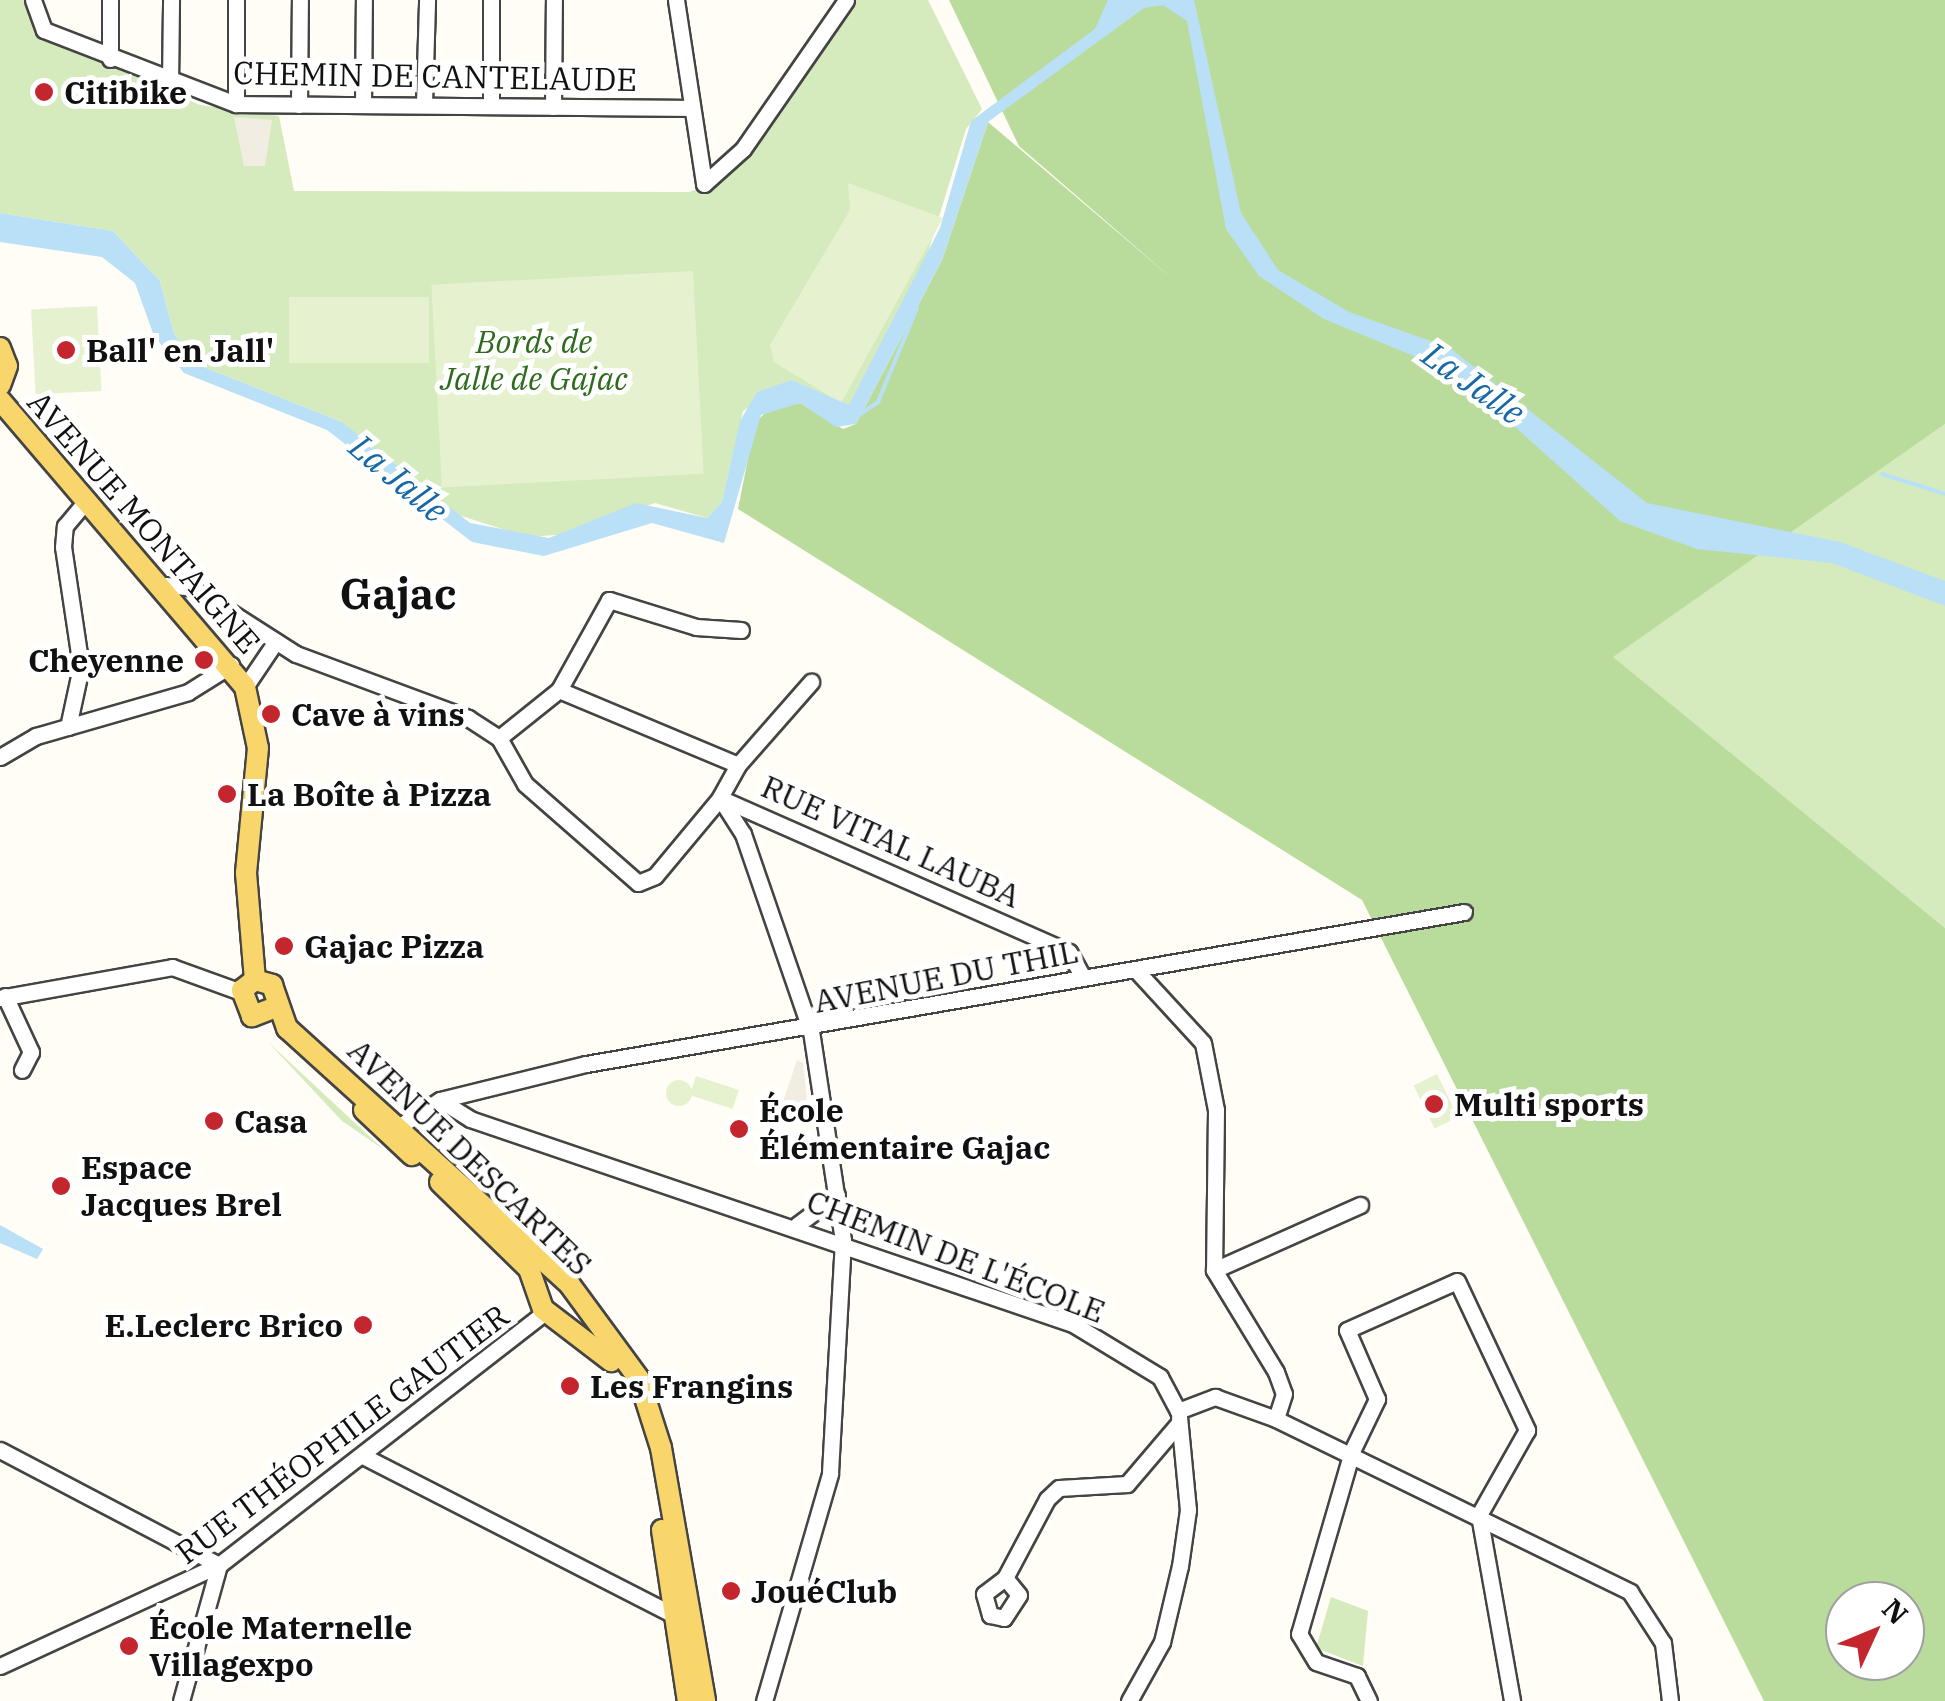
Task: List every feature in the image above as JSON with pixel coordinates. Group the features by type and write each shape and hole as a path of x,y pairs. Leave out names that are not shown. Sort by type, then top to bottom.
{"main road":[{"path":"0,348 7,366 0,385"},
{"name":"AVENUE MONTAIGNE","path":"0,400 86,501 166,585 245,687 258,748 246,889 248,986"},
{"path":"248,986 275,989 269,1012 244,1011 248,986"},
{"name":"AVENUE DESCARTES","path":"269,1012 394,1129 549,1284 574,1298 639,1379 655,1420 704,1701"},
{"name":"AVENUE DESCARTES","path":"549,1284 552,1313 598,1344 638,1410 688,1701"},
{"path":"552,1313 574,1298"}],"street":[{"name":"CHEMIN DE CANTELAUDE","path":"33,0 44,30 170,86 236,104 690,108"},
{"path":"110,0 110,59"},
{"path":"170,86 171,0"},
{"path":"236,0 236,104"},
{"path":"299,105 300,0"},
{"path":"363,106 364,0"},
{"path":"424,104 426,0"},
{"path":"491,0 491,106"},
{"path":"553,108 554,0"},
{"name":"CHEMIN DE CANTELAUDE","path":"676,0 704,184 743,149 846,0"},
{"path":"68,727 81,667 63,547 65,526 86,501"},
{"path":"166,585 194,588 276,642 499,738 525,784 638,882 655,876 720,798 738,766 811,682"},
{"path":"499,738 558,690 609,600 696,627 741,630"},
{"path":"245,687 276,642"},
{"path":"0,756 68,727 188,692 231,666"},
{"path":"558,690 738,766"},
{"path":"720,798 743,834 811,1031 843,1240 830,1474 764,1701"},
{"name":"RUE VITAL LAUBA","path":"720,798 1068,952 1082,976"},
{"name":"AVENUE DU THIL","path":"440,1100 586,1064 811,1031 1082,976 1464,912"},
{"path":"22,1070 31,1052 2,997 172,967 248,986"},
{"path":"1136,969 1203,1044 1216,1110 1214,1270 1276,1372 1284,1394 1276,1419"},
{"path":"394,1129 440,1100"},
{"name":"CHEMIN DE L'ÉCOLE","path":"440,1100 470,1119 843,1240 1073,1324 1160,1377 1179,1417"},
{"path":"797,1225 837,1196"},
{"path":"1214,1270 1360,1205"},
{"path":"1369,1701 1356,1676 1316,1662 1298,1634 1352,1451 1377,1399 1347,1330 1457,1281 1527,1430 1479,1515 1512,1701"},
{"name":"RUE THÉOPHILE GAUTIER","path":"0,1666 219,1566 552,1313"},
{"path":"1005,1578 1059,1488 1127,1484 1179,1417 1215,1397 1352,1451 1630,1592 1663,1643 1670,1701"},
{"path":"1128,1701 1162,1642 1180,1566 1188,1510 1179,1417"},
{"path":"0,1450 219,1566 181,1701"},
{"path":"363,1456 676,1616"}],"green space":[{"name":"Bords de Jalle de Gajac","path":"0,0 31,0 45,36 200,105 279,116 294,191 689,192 726,179 753,147 854,0 928,0 982,109 966,129 925,262 849,406 792,380 743,411 722,502 707,518 655,503 570,534 527,537 449,512 342,422 201,366 174,334 160,281 113,231 0,213"},
{"path":"949,0 1945,0 1945,424 1613,657 1945,928 1945,1701 1764,1701 1362,900 738,509 755,423 768,410 800,403 843,429 856,424 942,260 988,122 1175,281 1019,146"},
{"path":"848,183 943,218 841,403 774,362 770,345 850,210"},
{"path":"693,271 704,474 442,487 431,285"},
{"path":"289,297 429,297 429,363 289,363"},
{"name":"Ball' en Jall'","path":"97,306 101,391 36,394 31,309"},
{"path":"1945,424 1945,928 1612,657"},
{"path":"268,1042 383,1149 342,1121"},
{"path":"1437,1074 1458,1117 1435,1129 1414,1085"},
{"path":"696,1076 739,1090 733,1109 690,1095"},
{"path":"679,1080 688,1084 692,1093 688,1102 679,1106 670,1102 666,1093 670,1084"},
{"path":"1331,1597 1368,1611 1363,1666 1316,1648"}],"shaded area":[{"path":"234,117 272,120 265,166 244,166"},
{"path":"797,1060 803,1063 809,1118 781,1108"}],"water":[{"path":"1108,0 1194,0 1241,213 1278,270 1349,312 1450,348 1647,503 1840,542 1945,581 1945,606 1832,563 1697,549 1620,521 1455,373 1324,319 1259,276 1226,229 1187,21 1163,5 1144,8 988,122 942,260 856,424 836,427 800,403 761,415 724,543 652,523 544,556 472,542 327,430 184,373 154,336 135,283 102,257 0,242 0,213 113,231 160,281 174,334 201,366 342,422 470,523 549,538 636,503 707,518 722,502 740,421 757,392 792,380 849,405 940,228 971,121 1095,29"},
{"path":"0,1225 43,1249 37,1259 0,1243"}],"waterway":[{"name":"La Jalle","path":"856,417 878,402 917,308"},
{"path":"1882,474 1945,494"}],"place":[{"name":"Citibike","path":"44,92"},
{"name":"Ball' en Jall'","path":"66,350"},
{"name":"Cheyenne","path":"204,660"},
{"name":"Cave à vins","path":"271,714"},
{"name":"La Boîte à Pizza","path":"227,794"},
{"name":"Gajac Pizza","path":"284,946"},
{"name":"Multi sports","path":"1434,1104"},
{"name":"Casa","path":"214,1121"},
{"name":"École Élémentaire Gajac","path":"739,1129"},
{"name":"Espace Jacques Brel","path":"61,1186"},
{"name":"E.Leclerc Brico","path":"363,1325"},
{"name":"Les Frangins","path":"570,1386"},
{"name":"JouéClub","path":"731,1591"},
{"name":"École Maternelle Villagexpo","path":"129,1646"}],"district":[{"name":"Gajac","path":"398,594"}]}
